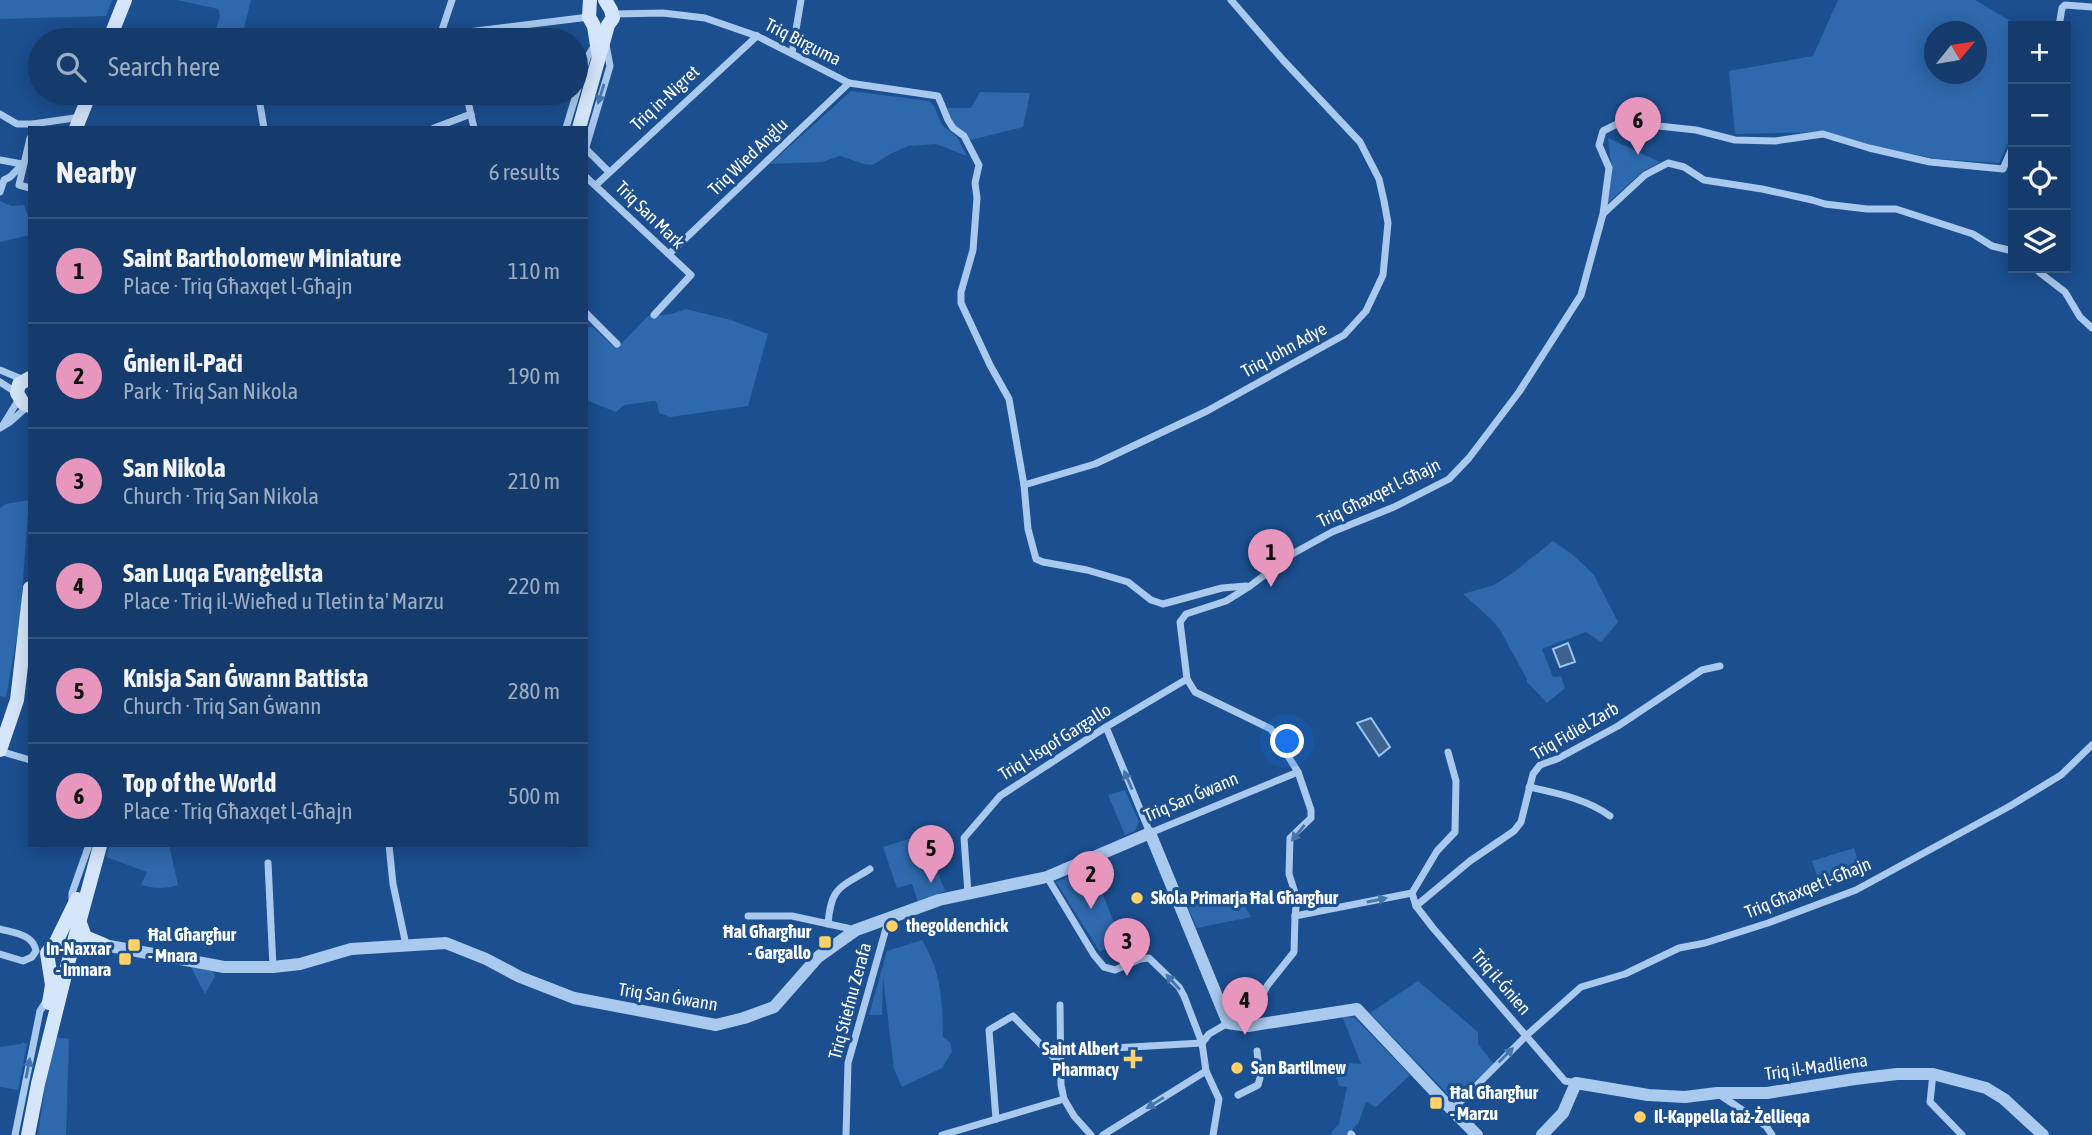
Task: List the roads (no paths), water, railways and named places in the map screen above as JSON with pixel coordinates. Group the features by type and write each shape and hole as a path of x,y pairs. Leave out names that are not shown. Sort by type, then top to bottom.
{"main road":[{"path":"114,28 125,0"},
{"path":"588,96 601,41 600,12"},
{"path":"78,123 85,105"},
{"path":"580,126 585,105"},
{"path":"0,750 5,717 23,700 28,620"},
{"path":"38,1084 75,916 99,847"},
{"path":"75,916 85,937 108,946"},
{"path":"49,965 57,969 68,951"},
{"path":"29,1135 52,985 47,953 68,951"}],"street":[{"path":"443,28 452,0"},
{"path":"792,53 801,0"},
{"name":"Triq John Adye","path":"1024,485 1095,464 1207,411 1343,335 1366,311 1383,275 1388,223 1379,179 1360,142 1283,61 1231,0"},
{"path":"2060,21 2065,5 2092,7"},
{"name":"Triq Birguma","path":"507,28 600,12 663,12 705,18 757,36 849,83 938,96 948,120 953,128 964,136 979,164 975,183 977,198 973,250 961,292 961,303 990,366 1009,399 1024,485"},
{"name":"Triq in-Nigret","path":"596,185 757,36"},
{"path":"588,57 601,41"},
{"path":"588,141 610,66 601,41"},
{"name":"Triq Wied Anġlu","path":"669,254 849,83"},
{"path":"260,105 264,126"},
{"path":"469,105 474,126"},
{"path":"567,126 573,105"},
{"path":"0,114 16,124 33,126 78,123"},
{"path":"439,126 471,114"},
{"name":"Triq Għaxqet l-Għajn","path":"1187,678 1180,622 1185,614 1226,600 1250,586 1294,553 1332,532 1394,507 1449,478 1469,458 1519,392 1581,295 1603,214 1609,168 1599,145 1603,131 1621,122 1696,130 1735,140 1775,141 1823,134 1930,162 2003,169 2013,147"},
{"path":"28,144 19,185 28,187"},
{"name":"Triq San Mark","path":"588,150 609,172"},
{"path":"0,160 22,164"},
{"path":"1603,214 1645,175 1668,163 1684,167 1704,180 1762,189 1825,204 1896,209 1973,234 1992,246 2008,250"},
{"path":"0,192 4,180 22,164"},
{"name":"Triq San Mark","path":"588,179 691,275 654,314"},
{"path":"2042,273 2065,292 2080,317 2092,327"},
{"path":"588,316 617,344"},
{"path":"0,370 25,394"},
{"path":"0,382 25,394"},
{"path":"1,427 10,422 25,394"},
{"path":"1024,485 1028,529 1036,559 1128,582 1151,600 1163,604 1222,589 1250,586"},
{"name":"Triq Fidiel Zarb","path":"1416,905 1470,861 1514,831 1521,822 1533,774 1540,765 1557,759 1618,726 1702,670 1720,666"},
{"path":"1187,678 1195,692 1272,729 1298,772 1311,810 1311,818 1290,838 1289,874 1297,899 1294,952 1268,986 1248,1026"},
{"name":"Triq l-Isqof Gargallo","path":"968,893 964,838 1000,796 1187,678"},
{"path":"1106,727 1228,1023"},
{"name":"Triq Għaxqet l-Għajn","path":"1452,1110 1527,1035 1581,987 1625,974 1679,948 1768,923 1856,890 2061,775 2092,745"},
{"path":"0,750 28,759"},
{"path":"1294,916 1412,892 1437,850 1455,832 1456,782 1448,752"},
{"name":"Triq San Ġwann","path":"108,946 224,967 273,967 351,949 446,943 574,998 716,1025 774,1007 818,957 856,930 940,900 1047,877 1298,772"},
{"path":"1529,787 1599,807 1610,816"},
{"path":"75,916 72,892 88,847"},
{"path":"389,847 393,884 406,945"},
{"path":"268,863 273,967"},
{"path":"828,924 830,905 835,892 870,869"},
{"path":"1047,877 1104,967 1115,970 1149,958 1184,996 1202,1043 1206,1071 1219,1099 1213,1135"},
{"name":"Triq il-Ġnien","path":"1412,892 1416,905 1433,928 1565,1081 1576,1083"},
{"path":"748,916 792,916 856,930"},
{"name":"Triq Stiefnu Zerafa","path":"846,1135 848,1063 888,918"},
{"path":"0,929 28,937 35,944 36,951 32,957 23,961 0,954"},
{"path":"68,951 108,946"},
{"path":"15,1135 40,1011 50,996"},
{"path":"1060,1005 1061,1085 1064,1099 1074,1116 1091,1135"},
{"path":"1061,1051 1202,1043 1209,1034 1228,1023 1248,1026 1357,1009 1478,1135"},
{"path":"996,1119 989,1030 1013,1016 1061,1065"},
{"path":"1238,1096 1258,1085 1260,1078 1257,1051"},
{"path":"1103,1135 1206,1071"},
{"name":"Triq il-Madliena","path":"1576,1083 1648,1095 1685,1097 1717,1093 1767,1093 1897,1074 1933,1074 1986,1088 2004,1099 2043,1135"},
{"path":"1933,1074 1930,1102 1962,1135"},
{"path":"1542,1135 1563,1113 1576,1083"},
{"path":"1717,1093 1766,1126 1772,1135"},
{"path":"942,1135 1064,1099"},
{"path":"975,1126 978,1135"}],"place":[{"name":"Top of the World","path":"1638,155"},
{"name":"Saint Bartholomew Miniature","path":"1271,587"},
{"name":"Knisja San Ġwann Battista","path":"931,883"},
{"name":"Skola Primarja Ħal Għargħur","path":"1137,898"},
{"name":"Ġnien il-Paċi","path":"1091,909"},
{"name":"thegoldenchick","path":"892,926"},
{"name":"Ħal Għargħur - Gargallo","path":"825,942"},
{"name":"Ħal Għargħur - Mnara","path":"134,945"},
{"name":"In-Naxxar - Imnara","path":"125,959"},
{"name":"San Nikola","path":"1127,976"},
{"name":"San Luqa Evanġelista","path":"1245,1035"},
{"name":"Saint Albert Pharmacy","path":"1133,1059"},
{"name":"San Bartilmew","path":"1237,1068"},
{"name":"Ħal Għargħur - Marzu","path":"1436,1103"},
{"name":"Il-Kappella taż-Żellieqa","path":"1640,1117"}]}
